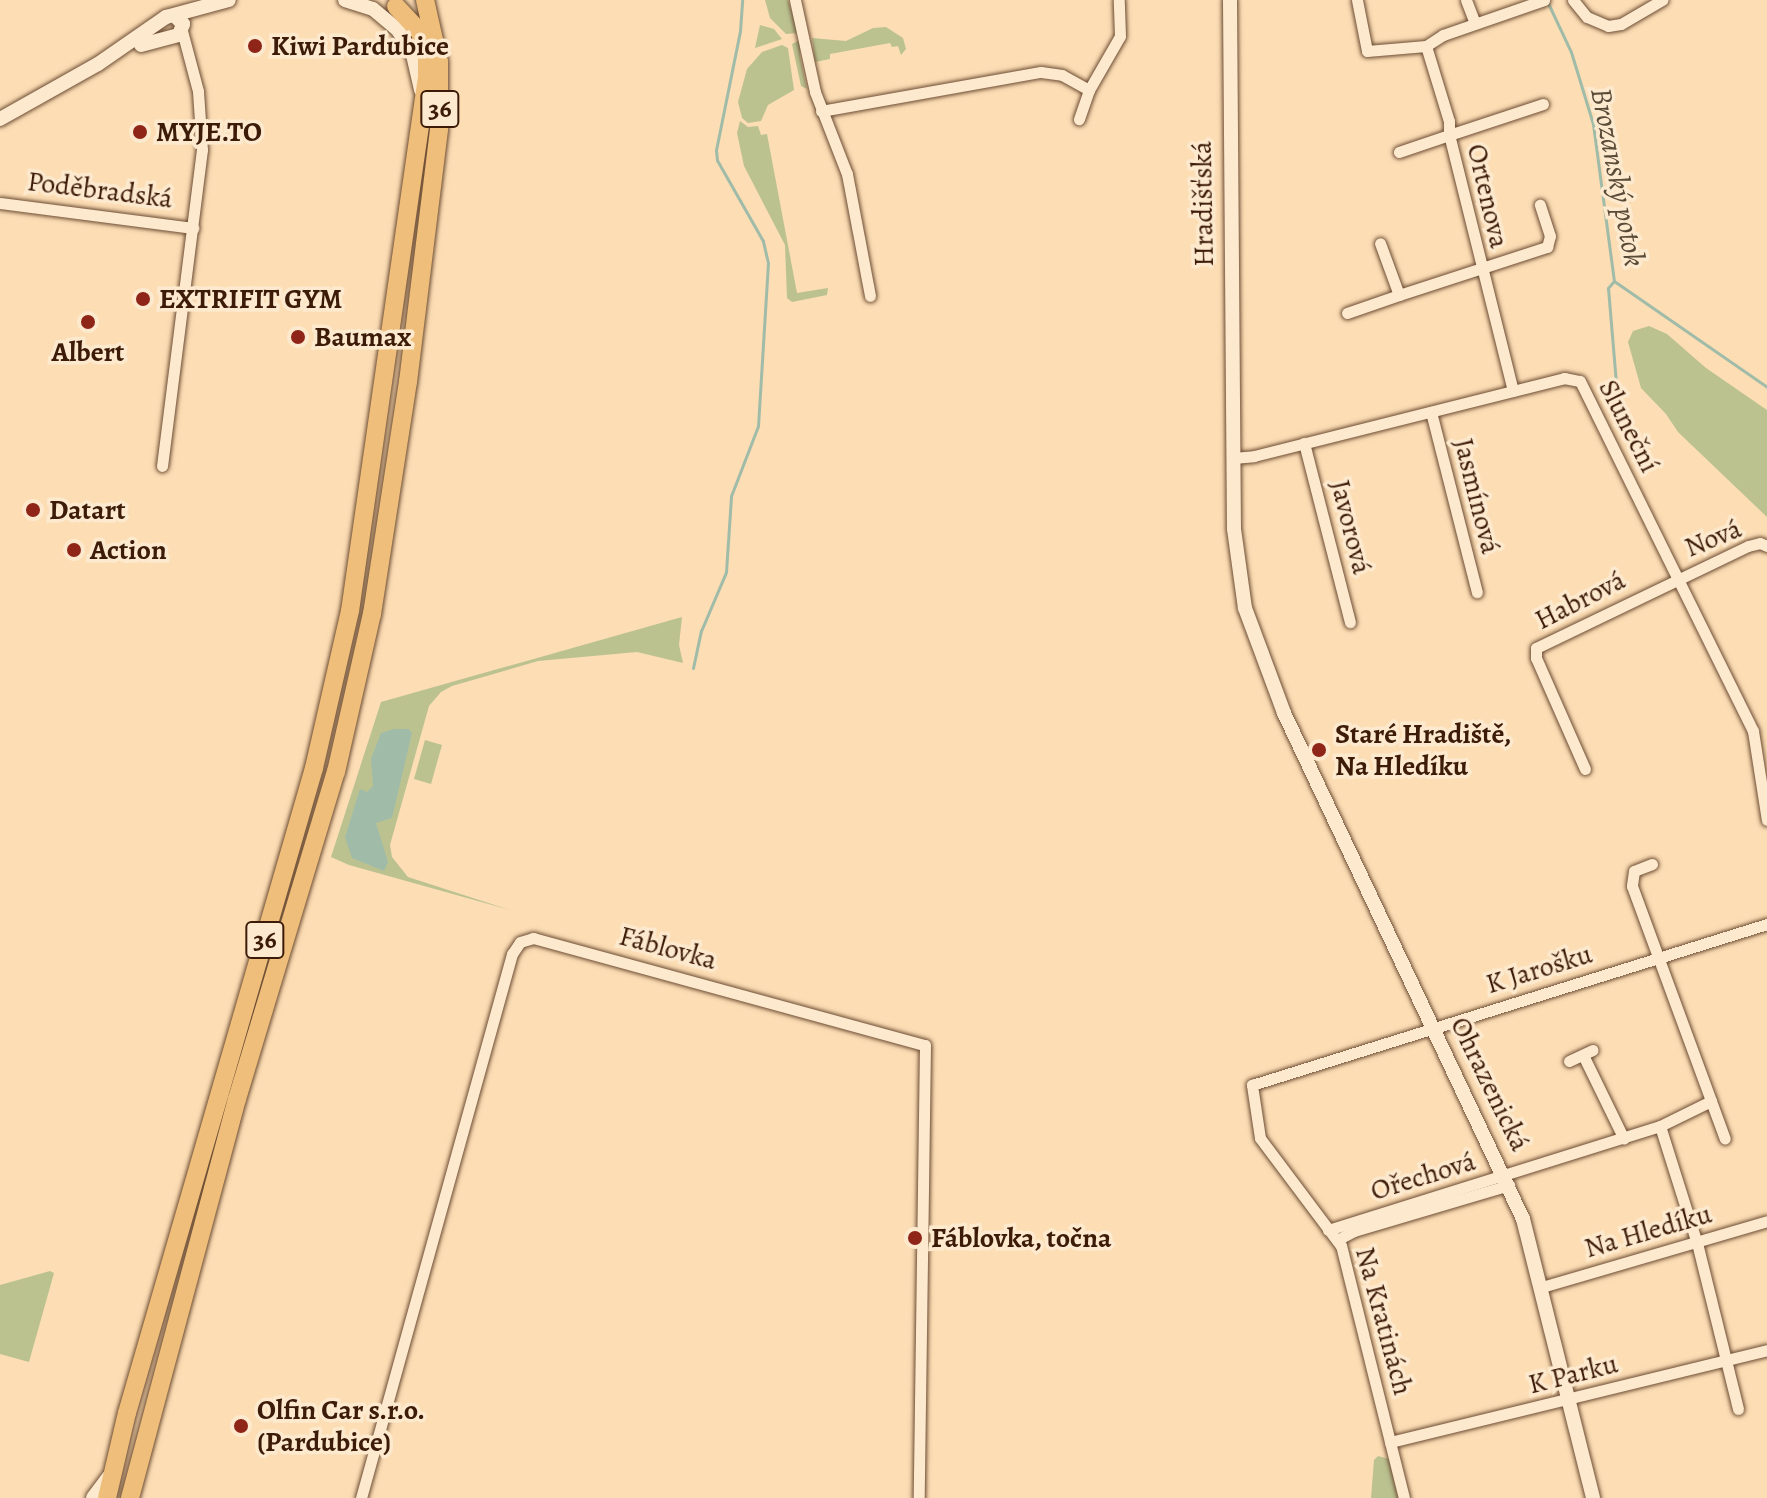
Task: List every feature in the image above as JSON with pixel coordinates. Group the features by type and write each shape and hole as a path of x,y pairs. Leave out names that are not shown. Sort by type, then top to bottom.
{"main road":[{"name":"36","path":"130,1498 201,1228 277,960 336,772 363,663 393,488 440,121 439,62 422,0 409,6 391,3"},
{"name":"36","path":"107,1498 331,701 359,562 423,117 426,48 416,25 391,3"},
{"path":"94,1498 113,1472"}],"street":[{"path":"0,119 227,0"},
{"path":"345,0 382,15 404,38 419,78 423,117"},
{"path":"795,0 821,111 847,174 870,296"},
{"path":"1079,119 1089,90 1120,36 1119,0"},
{"name":"Hradišťská","path":"1230,0 1233,458"},
{"path":"1357,0 1367,51 1426,46 1475,23 1538,3"},
{"path":"1466,0 1475,23"},
{"path":"1573,0 1587,17 1602,25 1621,24 1662,0"},
{"name":"Poděbradská","path":"162,466 203,138 195,77 173,29"},
{"name":"Ortenova","path":"1426,46 1449,121 1449,135 1480,268 1513,391"},
{"path":"821,111 1022,73 1062,75 1089,90"},
{"name":"Ortenova","path":"1399,152 1543,104"},
{"name":"Poděbradská","path":"0,203 193,228"},
{"name":"Ortenova","path":"1347,313 1549,244 1540,205"},
{"path":"1380,243 1399,295"},
{"name":"Sluneční","path":"1233,458 1564,378 1580,381 1755,736 1760,761 1758,780 1767,820"},
{"name":"Jasmínová","path":"1431,412 1477,592"},
{"name":"Javorová","path":"1304,443 1350,622"},
{"name":"Ohrazenická","path":"1233,458 1240,585 1258,649 1284,713 1507,1180 1529,1237 1593,1498"},
{"name":"Nová","path":"1677,578 1754,544 1767,546"},
{"name":"Habrová","path":"1585,769 1536,658 1536,648 1677,578"},
{"path":"1652,864 1634,871 1631,880 1725,1139"},
{"name":"K Jarošku","path":"1435,1027 1767,924"},
{"name":"Fáblovka","path":"361,1498 512,954 520,942 533,938 925,1045 919,1498"},
{"name":"Na Kratinách","path":"1404,1498 1337,1240 1260,1138 1252,1085 1435,1027"},
{"path":"1569,1061 1588,1052 1624,1139"},
{"name":"Ořechová","path":"1337,1240 1354,1231 1660,1126 1711,1101"},
{"path":"1660,1126 1697,1243 1738,1409"},
{"name":"Ořechová","path":"1328,1230 1507,1180"},
{"name":"Na Hledíku","path":"1542,1287 1767,1221"},
{"name":"K Parku","path":"1390,1442 1767,1350"}],"green space":[{"path":"765,0 788,0 798,33 786,34 770,18"},
{"path":"760,25 774,29 782,39 755,48"},
{"path":"886,27 903,38 906,49 901,55 898,46 892,47 890,43 830,54 830,59 815,62 812,38 846,41 873,28"},
{"path":"800,40 807,89 801,86 792,44"},
{"path":"782,45 788,48 794,90 768,105 761,121 748,123 742,118 738,102 747,69 762,52"},
{"path":"740,121 748,127 758,126 761,135 767,134 797,293 828,288 827,295 792,302 787,298 785,245 744,166 737,133"},
{"path":"1649,326 1667,334 1706,368 1767,410 1767,517 1678,432 1666,414 1641,388 1628,342 1633,331"},
{"path":"682,617 679,645 683,663 637,652 538,661 452,686 441,692 429,706 390,845 392,857 408,877 510,910 349,865 331,857 381,702"},
{"path":"425,740 442,745 431,784 414,779"},
{"path":"50,1271 54,1273 29,1362 0,1354 0,1285"},
{"path":"1378,1456 1389,1459 1398,1498 1371,1498 1374,1460"}],"shaded area":[{"path":"409,729 412,733 392,818 376,823 388,862 384,871 352,858 345,837 360,789 367,792 373,786 371,759 381,733"}],"waterway":[{"path":"693,668 701,631 726,572 731,496 758,426 768,263 763,241 717,160 716,150 740,31 742,0"},
{"name":"Brozanský potok","path":"1547,1 1571,52 1593,124 1614,281 1767,387"},
{"path":"1613,282 1608,288 1616,384"}],"place":[{"name":"Kiwi Pardubice","path":"255,46"},
{"name":"MYJE.TO","path":"140,132"},
{"name":"EXTRIFIT GYM","path":"143,299"},
{"name":"Albert","path":"88,322"},
{"name":"Baumax","path":"298,337"},
{"name":"Datart","path":"33,510"},
{"name":"Action","path":"74,550"},
{"name":"Staré Hradiště, Na Hledíku","path":"1319,750"},
{"name":"Fáblovka, točna","path":"915,1238"},
{"name":"Olfin Car s.r.o. (Pardubice)","path":"241,1426"}]}
